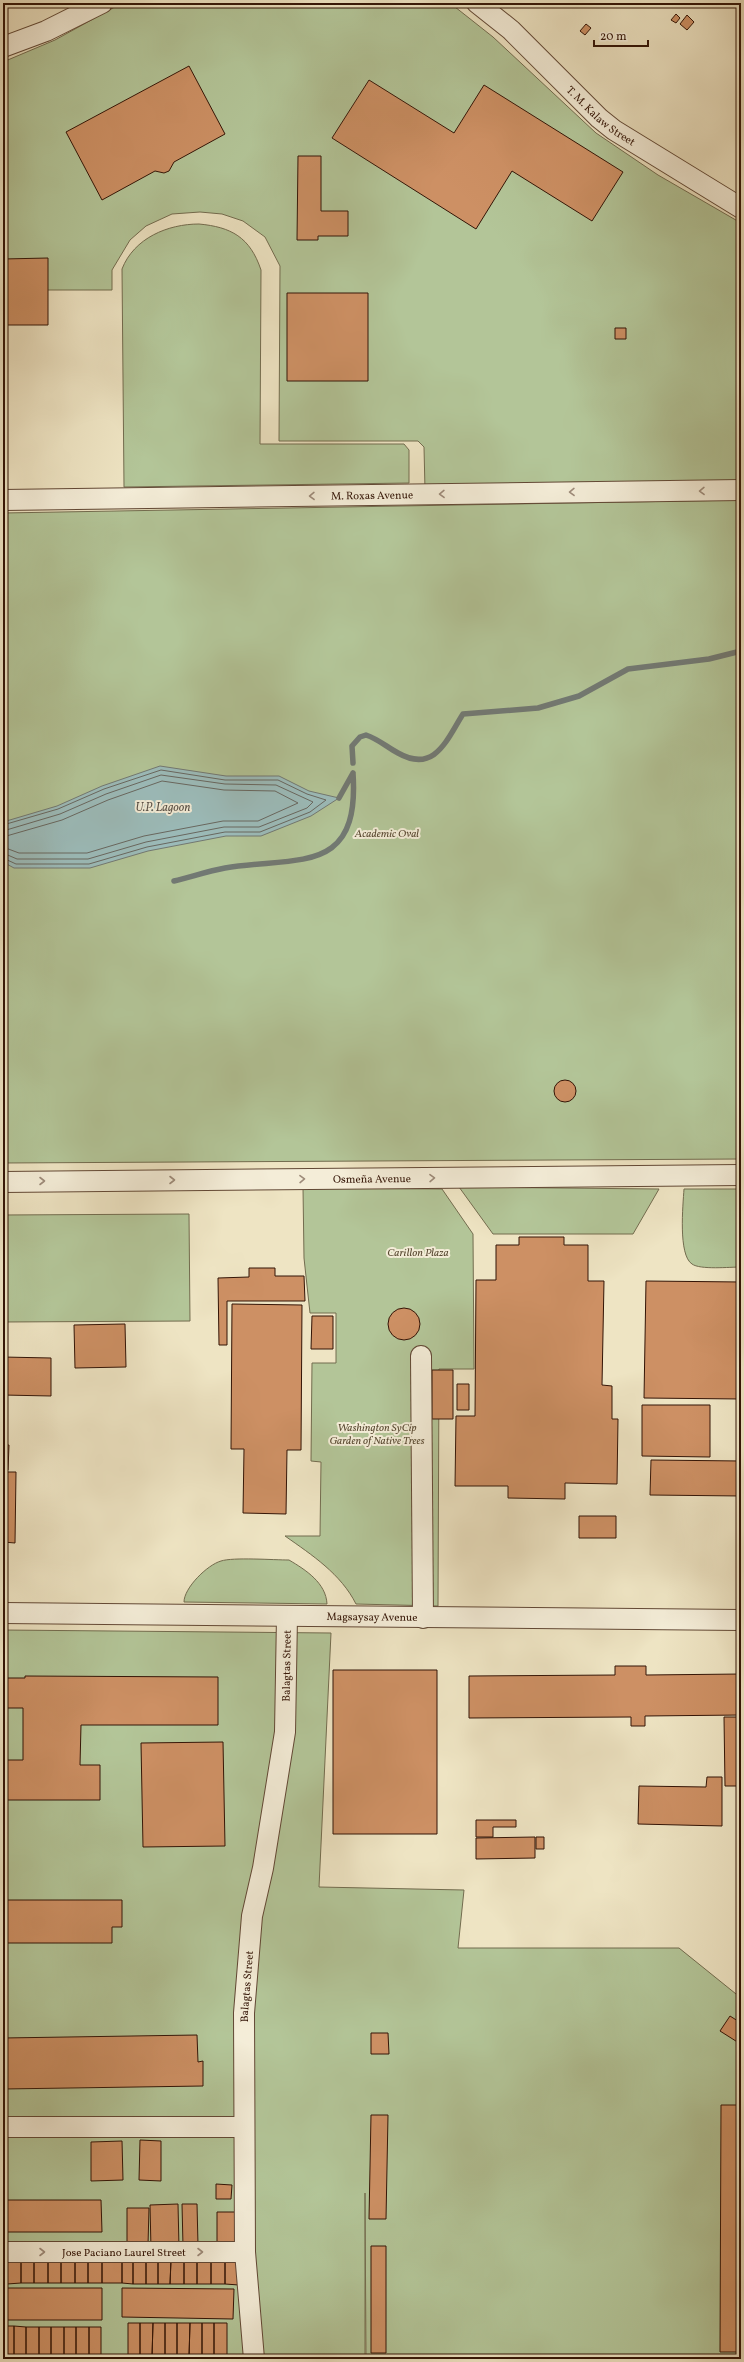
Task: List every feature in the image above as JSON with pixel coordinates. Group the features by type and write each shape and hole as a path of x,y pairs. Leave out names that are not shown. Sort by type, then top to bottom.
{"street":[{"path":"3,47 32,37 102,3"},
{"name":"T. M. Kalaw Street","path":"477,3 511,30 599,118 614,130 741,208"},
{"name":"M. Roxas Avenue","path":"3,500 741,490"},
{"name":"Osmeña Avenue","path":"3,1182 741,1175"},
{"path":"421,1356 423,1618"},
{"name":"Magsaysay Avenue","path":"3,1613 741,1620"},
{"name":"Balagtas Street","path":"254,2359 245,2252 243,2127 244,2013 251,1931 285,1732 287,1616"},
{"path":"3,2127 243,2127"},
{"name":"Jose Paciano Laurel Street","path":"3,2252 245,2252"}],"green space":[{"path":"122,3 450,3 493,37 596,133 658,175 741,223 741,487 425,490 424,447 418,441 279,441 280,266 265,237 243,221 222,214 200,212 172,214 146,226 130,240 112,270 112,290 3,290 3,62 55,40"},
{"path":"199,224 221,228 238,236 251,249 261,270 260,444 404,444 409,450 409,483 124,487 122,269 127,258 135,249 143,241 153,235 176,227"},
{"name":"Academic Oval","path":"741,500 741,1159 3,1163 3,513"},
{"path":"459,1187 659,1189 633,1234 493,1234"},
{"path":"303,1188 442,1189 473,1234 474,1369 439,1369 438,1606 356,1604 350,1593 334,1574 285,1536 320,1536 321,1462 311,1461 312,1363 336,1363 336,1313 310,1313 304,1258"},
{"path":"684,1189 741,1189 741,1267 701,1267 692,1264 688,1259 683,1241 682,1229"},
{"path":"189,1214 190,1321 3,1322 3,1215"},
{"path":"244,1559 289,1560 302,1568 319,1583 326,1596 327,1604 184,1602 185,1596 192,1584 203,1572 215,1563 227,1560"},
{"path":"3,1630 331,1633 319,1887 464,1890 458,1948 679,1948 741,1998 741,2359 366,2359 365,2193 365,2359 3,2359"}],"water":[{"name":"U.P. Lagoon","path":"160,766 226,776 279,776 309,791 339,798 311,816 261,836 226,836 148,851 90,868 14,868 3,862 3,822 57,806 102,786"}],"building":[{"path":"676,14 680,18 676,23 671,20"},
{"path":"687,15 694,22 687,30 680,24"},
{"path":"586,24 591,28 585,35 580,31"},
{"path":"189,66 225,134 174,162 169,171 164,173 155,171 102,200 66,132"},
{"path":"369,80 454,133 484,85 623,172 592,221 512,171 476,229 332,138"},
{"path":"298,156 321,156 321,211 348,211 348,236 318,236 318,240 297,240"},
{"path":"48,258 48,325 3,325 3,259"},
{"path":"287,293 368,293 368,381 287,381"},
{"path":"615,328 626,328 626,339 615,339"},
{"path":"565,1080 573,1083 576,1091 573,1099 565,1102 557,1099 554,1091 557,1083"},
{"path":"519,1237 564,1237 564,1245 588,1245 588,1281 604,1281 602,1385 612,1386 612,1419 618,1419 617,1484 565,1483 565,1499 508,1498 508,1486 455,1486 456,1416 475,1416 476,1280 496,1280 496,1245 519,1245"},
{"path":"249,1268 275,1268 275,1276 304,1276 305,1301 227,1301 227,1345 219,1345 218,1278 249,1277"},
{"path":"646,1281 741,1282 741,1399 644,1398"},
{"path":"232,1304 302,1305 301,1450 287,1450 286,1514 243,1513 244,1449 231,1449"},
{"path":"404,1308 410,1309 417,1315 420,1324 419,1330 413,1337 404,1340 398,1339 391,1333 388,1324 389,1318 395,1311"},
{"path":"312,1316 333,1316 333,1349 311,1349"},
{"path":"125,1324 126,1367 75,1368 74,1325"},
{"path":"3,1357 51,1358 51,1396 3,1395"},
{"path":"432,1370 453,1370 453,1419 432,1419"},
{"path":"457,1384 469,1384 469,1410 457,1410"},
{"path":"642,1405 710,1405 710,1457 642,1456"},
{"path":"3,1445 9,1445 8,1470 3,1470"},
{"path":"651,1460 741,1461 741,1496 650,1495"},
{"path":"3,1472 16,1472 15,1543 3,1542"},
{"path":"579,1516 616,1516 616,1538 579,1538"},
{"path":"615,1666 646,1666 646,1675 741,1674 741,1715 645,1716 645,1726 631,1726 631,1717 469,1718 469,1676 615,1675"},
{"path":"333,1670 437,1670 437,1834 333,1834"},
{"path":"25,1676 218,1677 218,1725 81,1725 80,1765 100,1765 100,1800 3,1800 3,1760 23,1760 23,1708 3,1708 3,1678 25,1678"},
{"path":"724,1717 741,1717 741,1786 725,1786"},
{"path":"223,1742 225,1846 143,1847 141,1743"},
{"path":"707,1777 722,1777 722,1826 638,1824 639,1786 706,1787"},
{"path":"476,1820 516,1820 516,1827 493,1827 493,1837 476,1837"},
{"path":"535,1837 535,1858 476,1859 476,1838"},
{"path":"536,1837 544,1837 544,1849 536,1849"},
{"path":"3,1900 122,1900 122,1927 112,1927 112,1943 3,1943"},
{"path":"730,2016 741,2023 741,2040 739,2043 720,2031"},
{"path":"371,2033 388,2033 389,2054 371,2054"},
{"path":"197,2035 198,2062 203,2061 203,2086 3,2089 3,2038"},
{"path":"721,2105 741,2105 741,2352 720,2352"},
{"path":"371,2115 388,2115 386,2219 369,2219"},
{"path":"140,2140 161,2141 161,2181 139,2180"},
{"path":"122,2141 123,2180 91,2181 91,2142"},
{"path":"216,2184 232,2185 231,2199 216,2199"},
{"path":"3,2200 101,2200 102,2232 3,2232"},
{"path":"178,2204 179,2248 151,2249 150,2205"},
{"path":"182,2204 197,2204 198,2245 183,2246"},
{"path":"127,2208 149,2208 148,2245 127,2245"},
{"path":"217,2212 239,2212 239,2245 217,2245"},
{"path":"371,2246 386,2246 386,2353 371,2353"},
{"path":"3,2260 7,2260 7,2284 3,2284"},
{"path":"7,2260 21,2260 21,2283 7,2284"},
{"path":"21,2260 34,2260 34,2283 21,2283"},
{"path":"34,2260 48,2260 48,2283 34,2283"},
{"path":"48,2260 61,2260 61,2283 48,2283"},
{"path":"61,2260 75,2260 75,2283 61,2283"},
{"path":"75,2260 88,2260 88,2283 75,2283"},
{"path":"88,2260 102,2260 102,2283 88,2283"},
{"path":"102,2260 122,2260 122,2283 102,2283"},
{"path":"122,2260 133,2260 133,2284 122,2283"},
{"path":"133,2260 146,2260 146,2284 133,2284"},
{"path":"146,2260 158,2260 158,2284 146,2284"},
{"path":"158,2260 171,2260 170,2284 158,2284"},
{"path":"171,2260 184,2260 184,2284 170,2284"},
{"path":"184,2260 197,2260 197,2284 184,2284"},
{"path":"197,2260 211,2260 211,2284 197,2284"},
{"path":"211,2260 225,2260 225,2284 211,2284"},
{"path":"225,2260 239,2260 239,2285 225,2284"},
{"path":"3,2288 102,2288 102,2320 3,2320"},
{"path":"122,2288 234,2289 233,2319 122,2317"},
{"path":"128,2323 140,2323 140,2357 128,2357"},
{"path":"140,2323 153,2323 152,2357 140,2357"},
{"path":"153,2323 165,2323 165,2357 152,2357"},
{"path":"165,2323 177,2323 177,2357 165,2357"},
{"path":"177,2323 190,2323 189,2357 177,2357"},
{"path":"190,2323 202,2323 202,2357 189,2357"},
{"path":"202,2323 214,2323 214,2357 202,2357"},
{"path":"214,2323 227,2323 227,2358 214,2357"},
{"path":"3,2326 14,2326 14,2359 3,2359"},
{"path":"14,2326 26,2327 26,2359 14,2359"},
{"path":"26,2327 39,2327 39,2359 26,2359"},
{"path":"39,2327 51,2327 51,2359 39,2359"},
{"path":"51,2327 64,2327 64,2359 51,2359"},
{"path":"64,2327 76,2327 76,2359 64,2359"},
{"path":"76,2327 89,2327 89,2359 76,2359"},
{"path":"89,2327 101,2327 101,2359 89,2359"}],"waterway":[{"path":"353,763 352,746 360,737 366,735 398,753 411,758 422,759 431,756 438,751 445,743 463,714 538,708 579,696 628,669 709,659 741,651"},
{"path":"339,798 353,773"},
{"path":"174,881 225,868 299,860 319,855 335,845 346,830 353,806 353,773"}],"park label":[{"name":"Carillon Plaza","path":"418,1252"},
{"name":"Washington SyCip Garden of Native Trees","path":"377,1433"}]}
